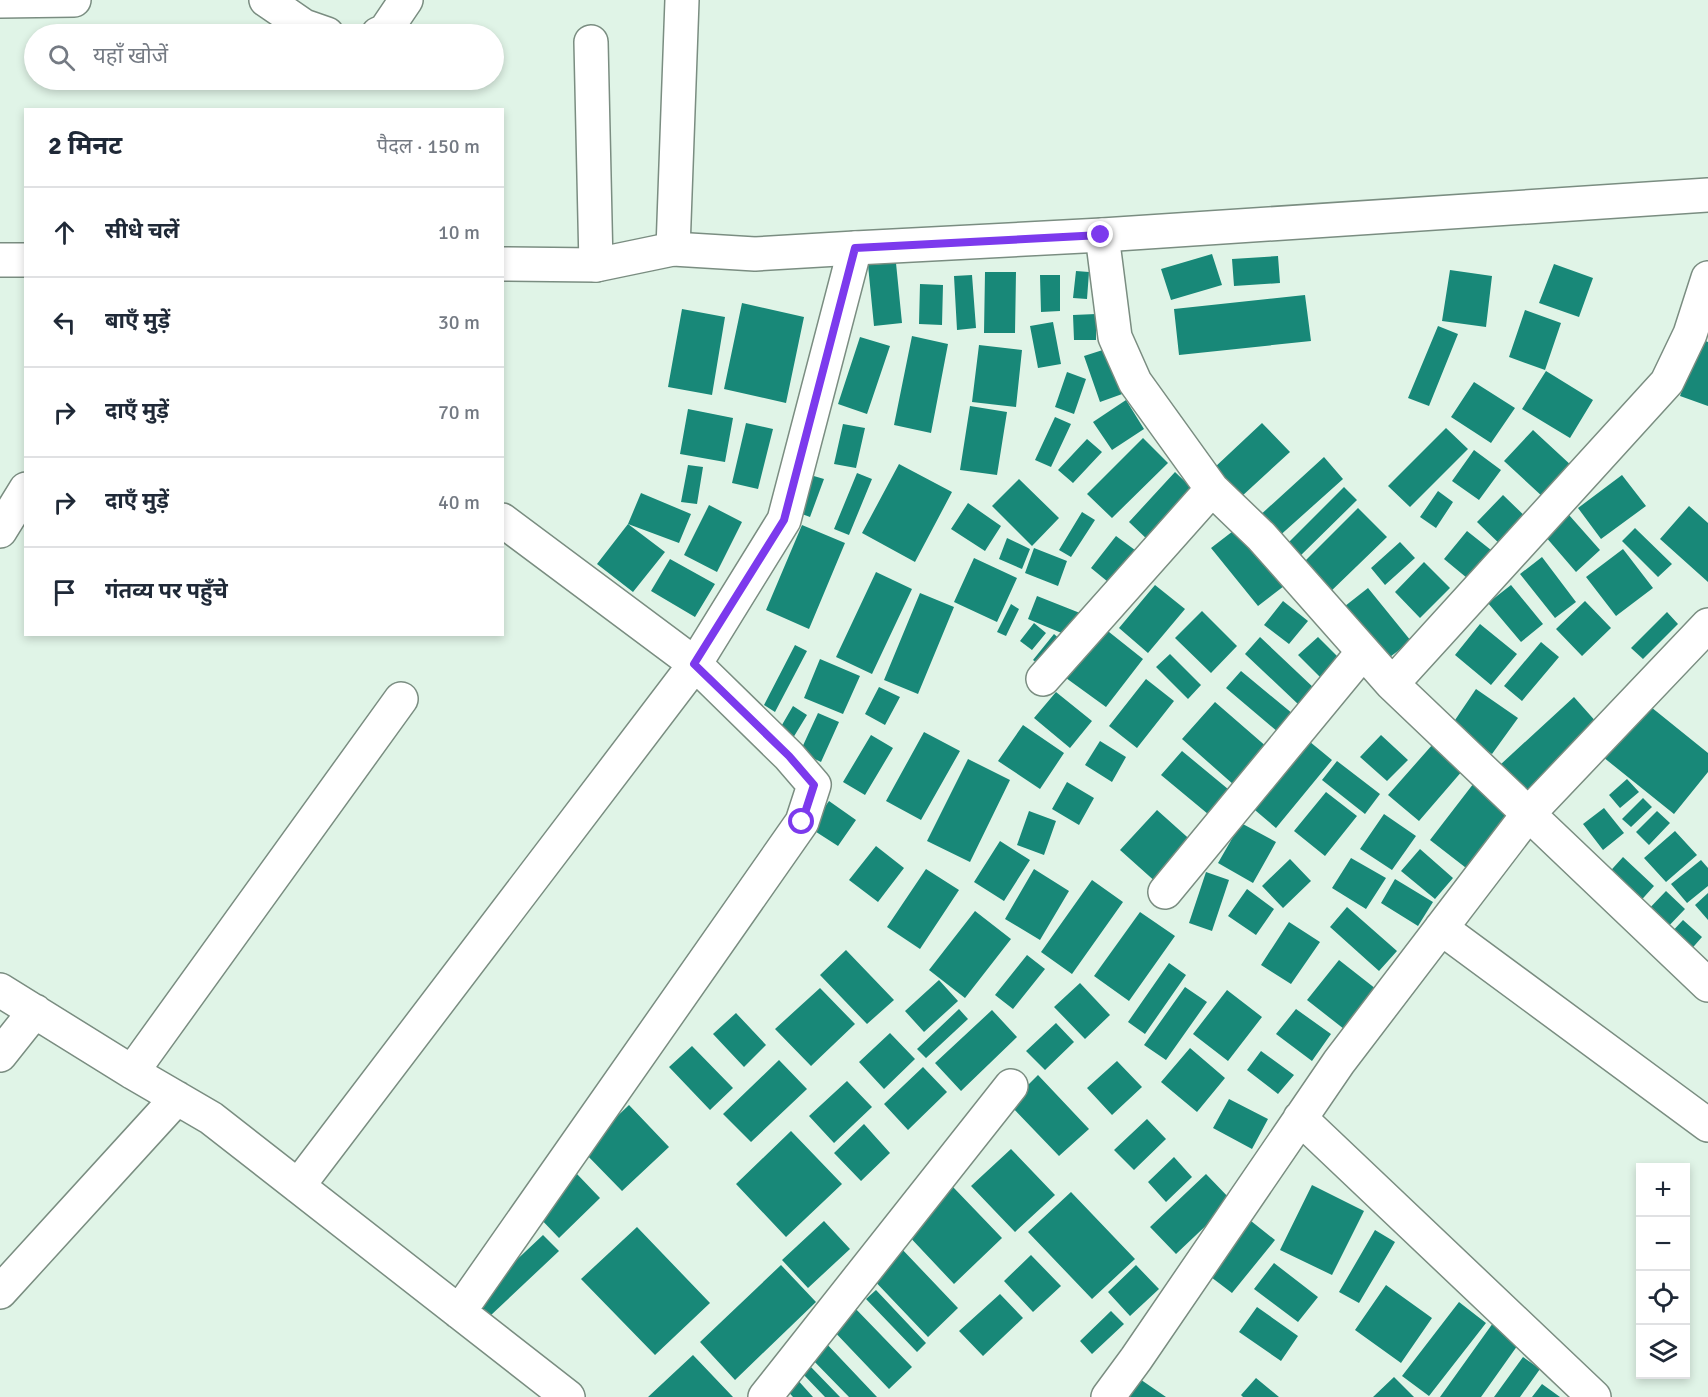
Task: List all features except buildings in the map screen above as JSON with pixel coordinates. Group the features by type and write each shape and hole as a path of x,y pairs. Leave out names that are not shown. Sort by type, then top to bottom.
{"street":[{"path":"0,2 74,0"},
{"path":"266,0 301,24"},
{"path":"390,24 406,0"},
{"path":"673,249 682,0"},
{"path":"591,42 596,265"},
{"path":"504,264 596,265 673,249 755,254 1101,235 1708,195"},
{"path":"1101,235 1115,337 1135,382 1212,489 1261,536 1392,684 1708,985"},
{"path":"298,1186 694,664 784,520 855,248"},
{"path":"0,260 24,260"},
{"path":"1392,684 1667,382 1690,334 1708,278"},
{"path":"1043,679 1212,489"},
{"path":"0,531 24,492"},
{"path":"459,1312 802,822 814,785 789,756 694,664 504,522"},
{"path":"1108,1397 1339,1062 1529,813 1708,625"},
{"path":"1165,892 1363,652"},
{"path":"132,1072 401,699"},
{"path":"1441,928 1708,1125"},
{"path":"0,990 211,1118 568,1397"},
{"path":"0,1055 36,1011"},
{"path":"765,1397 1011,1086"},
{"path":"0,1292 177,1098"},
{"path":"1300,1118 1594,1397"}],"route":[{"path":"802,822 814,785 789,756 694,664 784,520 855,248 1101,235"}]}
